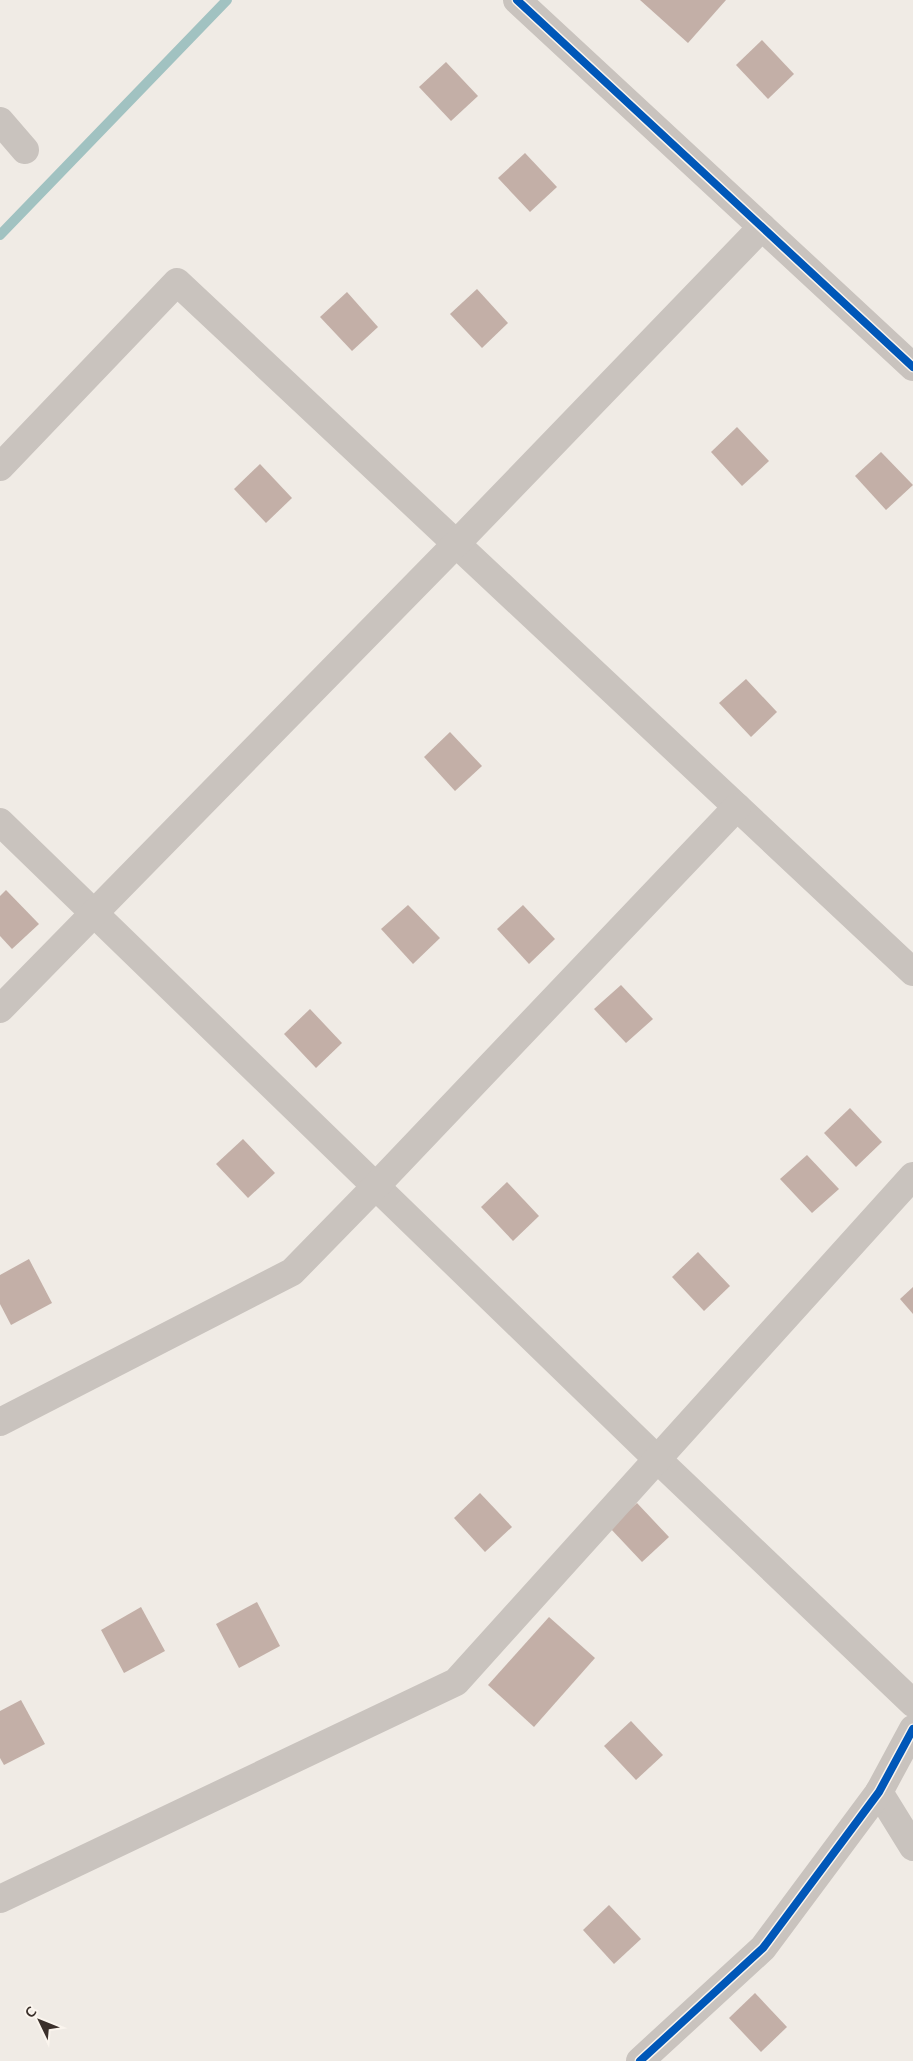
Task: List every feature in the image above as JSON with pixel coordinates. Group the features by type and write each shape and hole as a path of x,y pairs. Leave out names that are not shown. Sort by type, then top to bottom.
{"street":[{"path":"516,0 913,367"},
{"path":"0,121 25,150"},
{"path":"0,1008 456,544 762,227"},
{"path":"0,467 177,282 913,972"},
{"path":"0,1422 292,1272 737,807"},
{"path":"0,822 657,1459 913,1703"},
{"path":"0,1899 456,1682 913,1176"},
{"path":"640,2061 763,1948 879,1792 913,1729"},
{"path":"879,1792 913,1848"}],"building":[{"path":"640,0 726,0 688,43"},
{"path":"762,40 794,74 768,99 736,65"},
{"path":"446,62 478,96 451,121 419,87"},
{"path":"525,153 557,187 530,212 498,178"},
{"path":"477,289 508,323 482,348 450,314"},
{"path":"347,292 378,327 352,351 320,317"},
{"path":"737,427 769,461 742,486 711,452"},
{"path":"881,452 913,485 886,510 855,476"},
{"path":"260,464 292,498 266,523 234,489"},
{"path":"746,679 777,712 751,737 719,703"},
{"path":"450,732 482,766 455,791 424,757"},
{"path":"6,890 39,924 12,949 0,936 0,896"},
{"path":"408,905 440,938 413,964 381,929"},
{"path":"523,905 555,939 529,964 497,929"},
{"path":"621,985 653,1019 626,1043 594,1009"},
{"path":"310,1009 342,1043 316,1068 284,1034"},
{"path":"850,1108 882,1142 856,1167 824,1133"},
{"path":"243,1139 275,1173 248,1198 216,1164"},
{"path":"807,1155 839,1189 812,1213 780,1179"},
{"path":"507,1182 539,1216 513,1241 481,1207"},
{"path":"698,1252 730,1286 704,1311 672,1277"},
{"path":"29,1259 52,1303 11,1325 0,1304 0,1275"},
{"path":"913,1287 913,1314 900,1299"},
{"path":"480,1493 512,1527 485,1552 454,1518"},
{"path":"637,1503 669,1537 642,1562 610,1528"},
{"path":"257,1602 280,1646 239,1668 216,1624"},
{"path":"141,1607 165,1651 124,1673 101,1630"},
{"path":"549,1617 595,1658 534,1727 488,1685"},
{"path":"21,1700 45,1744 4,1765 0,1758 0,1711"},
{"path":"631,1721 663,1755 636,1780 604,1746"},
{"path":"609,1905 641,1939 614,1964 583,1930"},
{"path":"755,1993 787,2027 761,2052 729,2018"}],"waterway":[{"path":"0,235 227,0"}],"cycle path":[{"path":"517,0 913,367"},
{"path":"640,2061 763,1948 879,1792 913,1729"}]}
